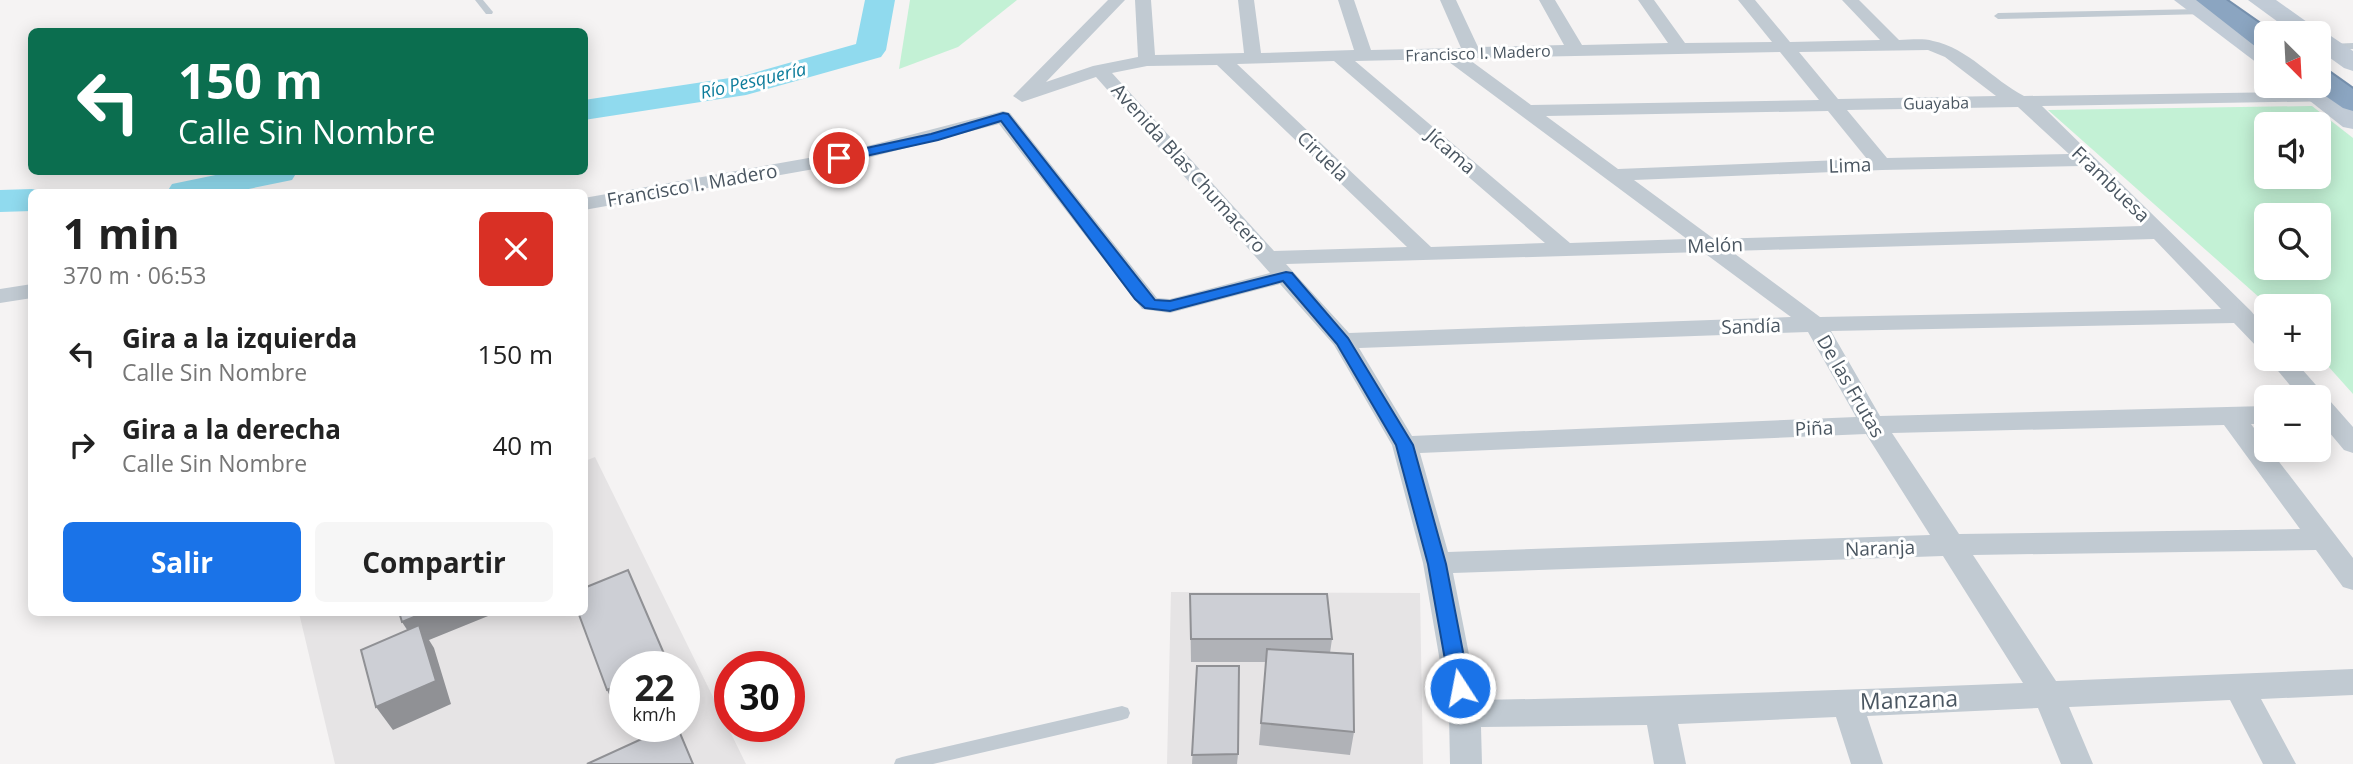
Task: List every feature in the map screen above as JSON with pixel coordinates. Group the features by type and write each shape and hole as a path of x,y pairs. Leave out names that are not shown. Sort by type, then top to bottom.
{"highway":[{"path":"2236,0 2267,21"},
{"path":"2199,4 2254,34"}],"street":[{"path":"1003,117 1117,0"},
{"path":"1143,0 1147,61"},
{"path":"1247,0 1253,57"},
{"path":"1346,0 1364,55"},
{"path":"1448,0 1461,53"},
{"path":"1547,0 1576,50"},
{"path":"1646,0 1680,48"},
{"path":"1746,0 1882,164"},
{"path":"1850,0 1893,44"},
{"path":"2260,0 2292,21"},
{"path":"2199,4 2254,48"},
{"name":"Francisco I. Madero","path":"1022,96 1099,70 1147,61 1893,44 1938,47"},
{"name":"Frambuesa","path":"1938,47 1951,53 1998,90 2025,102 2160,232 2254,329"},
{"path":"2331,48 2353,63"},
{"name":"De las Frutas","path":"1461,53 1531,111 1815,324 1873,425 2048,693 2077,764"},
{"name":"Jícama","path":"1338,56 1563,248"},
{"name":"Ciruela","path":"1221,59 1425,253"},
{"name":"Avenida Blas Chumacero","path":"1099,70 1343,341 1405,445 1437,564 1465,713 1466,764"},
{"path":"2331,89 2353,121"},
{"name":"Guayaba","path":"1531,111 2025,102 2254,92"},
{"name":"Francisco I. Madero","path":"588,203 815,163 933,138 1003,117"},
{"name":"Melón","path":"1003,117 1141,296 1150,304 1170,306 1278,267 1425,253 2160,232"},
{"name":"Lima","path":"1615,175 1882,164 2086,160"},
{"path":"0,296 28,292"},
{"name":"Sandía","path":"1343,341 1815,324 2243,316"},
{"path":"2290,371 2302,385"},
{"name":"Piña","path":"1405,445 1873,425 2254,415"},
{"path":"2231,416 2353,579"},
{"path":"2331,419 2353,444"},
{"name":"Naranja","path":"1437,564 1952,545 2322,539"},
{"name":"Manzana","path":"1465,713 1660,711 1847,701 2353,682"},
{"path":"2239,688 2280,764"},
{"path":"1847,701 1867,764"},
{"path":"1660,711 1670,764"}],"lane":[{"path":"479,0 489,12"},
{"path":"1998,16 2199,4"},
{"path":"902,764 1122,713"}],"shaded area":[{"path":"595,457 690,651 609,651 609,742 700,742 700,670 714,699 714,742 735,742 746,764 335,764 300,616 588,616 588,460"},
{"path":"1171,592 1420,593 1423,764 1167,764"}],"green space":[{"path":"910,0 1017,0 958,47 899,69"},
{"path":"2312,106 2320,112 2254,112 2254,189 2331,189 2331,121 2353,138 2353,394 2331,369 2331,294 2255,294 2048,110"}],"building":[{"path":"628,570 663,651 609,651 607,690 579,616 588,616 588,586"},
{"path":"1190,594 1327,594 1332,639 1191,639"},
{"path":"400,616 416,616 402,622"},
{"path":"419,625 436,681 376,707 361,650"},
{"path":"1267,649 1353,654 1354,732 1261,723"},
{"path":"1197,666 1239,666 1238,754 1192,755"},
{"path":"635,742 684,742 693,764 587,764"}],"waterway":[{"name":"Río Pesquería","path":"588,109 746,85 870,50 880,0"},
{"name":"Río Pesquería","path":"199,189 265,175"},
{"name":"Río Pesquería","path":"0,201 28,200"}],"route":[{"path":"839,158 933,138 1003,117 1141,296 1150,304 1158,307 1170,306 1286,276 1343,341 1405,445 1437,564 1460,688"}]}
